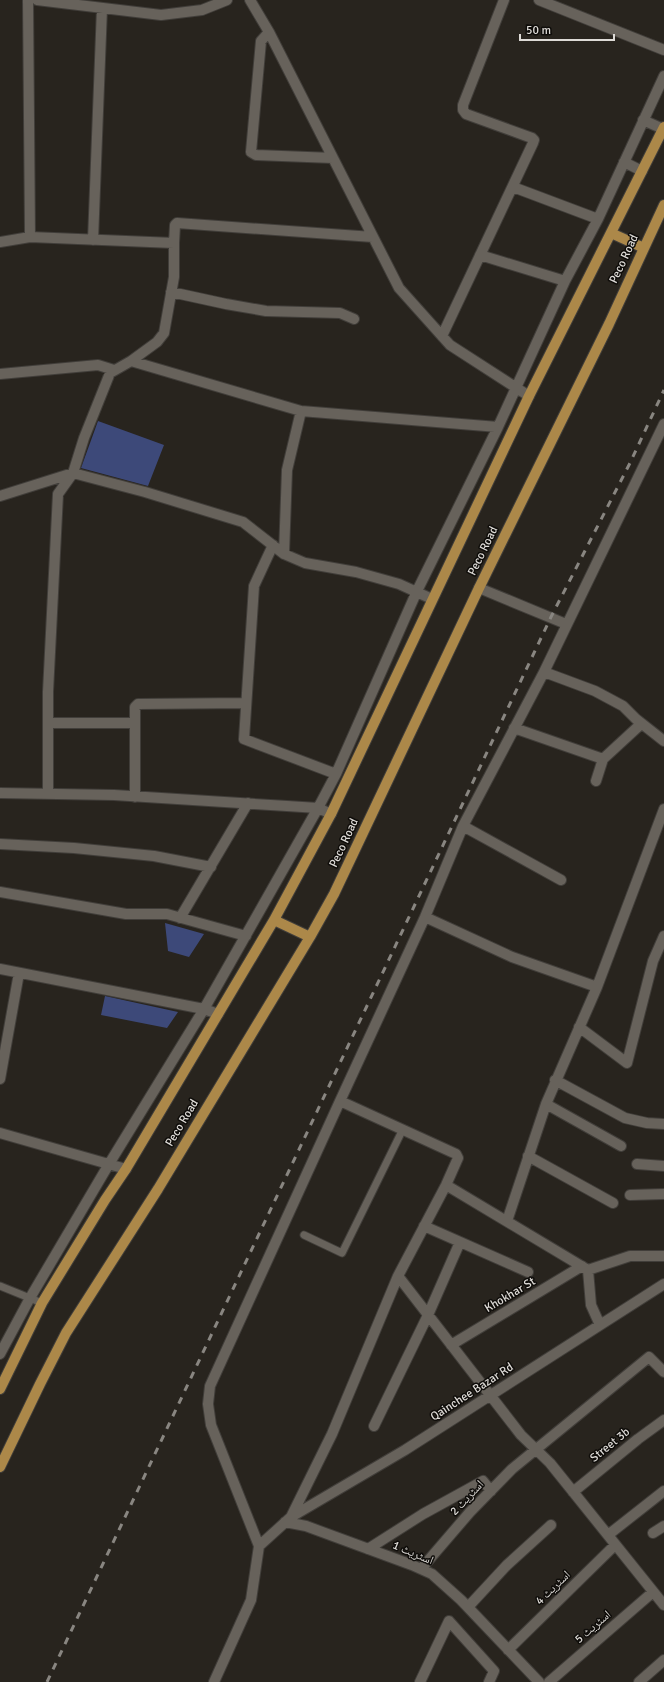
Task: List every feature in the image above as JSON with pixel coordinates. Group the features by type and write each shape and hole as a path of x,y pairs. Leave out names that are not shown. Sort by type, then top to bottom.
{"main road":[{"name":"Peco Road","path":"0,1389 42,1303 105,1200 126,1169 293,887 331,814 529,396 663,128"},
{"name":"Peco Road","path":"0,1467 66,1333 158,1189 310,938 334,894 479,588 609,324 664,206"},
{"path":"611,232 644,248"},
{"path":"274,920 310,938"}],"street":[{"path":"28,0 30,237"},
{"path":"37,0 161,15 202,10 227,0"},
{"path":"250,0 269,32 399,288 450,345 529,396"},
{"path":"442,336 534,140 466,114 463,110 463,105 504,0"},
{"path":"539,0 664,50"},
{"path":"94,240 102,8"},
{"path":"269,32 261,41 250,145 251,152 256,155 333,158"},
{"path":"0,1354 30,1298 246,936 336,774 418,591 498,427 565,281 598,219 664,76"},
{"path":"644,120 663,128"},
{"path":"624,162 642,171"},
{"path":"513,187 598,219"},
{"path":"48,794 48,692 58,494 73,473 84,438 110,373 131,361 156,342 164,333 174,277 174,225 177,223 373,237"},
{"path":"0,242 30,237 174,243"},
{"path":"480,255 565,281"},
{"path":"171,292 266,311 340,313 354,319"},
{"path":"131,361 301,411 498,427"},
{"path":"0,374 98,366 114,370"},
{"path":"284,554 287,470 301,411"},
{"path":"214,1682 251,1600 260,1546 211,1424 208,1404 210,1386 426,917 463,826 544,672 566,624 659,447 664,424"},
{"path":"0,496 73,473 145,492 243,522 284,554 305,564 356,572 418,591 432,599"},
{"path":"273,545 254,586 244,739 336,774"},
{"path":"479,588 566,624"},
{"path":"544,672 595,691 623,706 642,724 664,741"},
{"path":"135,797 135,708 138,704 246,703"},
{"path":"48,723 135,723"},
{"path":"596,781 603,759 642,724"},
{"path":"514,728 603,759"},
{"path":"0,793 135,797 318,808 331,814"},
{"path":"180,918 248,804"},
{"path":"507,1221 555,1080 597,987 664,809"},
{"path":"463,826 561,880"},
{"path":"0,844 74,848 154,856 210,867"},
{"path":"0,892 126,914 167,914 246,936"},
{"path":"426,917 512,957 597,987"},
{"path":"579,1027 626,1063 653,961 664,936"},
{"path":"0,969 204,1008 218,1014"},
{"path":"0,1079 19,973"},
{"path":"555,1080 625,1118 647,1123 664,1124"},
{"path":"260,1546 288,1519 332,1434 398,1276 446,1185 458,1158 458,1155 340,1101"},
{"path":"546,1104 621,1146"},
{"path":"0,1133 126,1169"},
{"path":"528,1156 613,1203"},
{"path":"637,1164 664,1166"},
{"path":"446,1185 585,1268 591,1306 600,1325"},
{"path":"630,1195 664,1194"},
{"path":"424,1226 528,1272"},
{"path":"374,1426 428,1315 460,1242"},
{"name":"Khokhar St","path":"452,1345 585,1268 630,1256 664,1256"},
{"path":"398,1276 521,1435 550,1463 664,1605"},
{"name":"Qainchee Bazar Rd","path":"288,1519 405,1450 600,1325 662,1289"},
{"name":"اسٹریٹ 2","path":"421,1569 470,1512 512,1469 649,1357 664,1372"},
{"name":"Street 3b","path":"573,1492 664,1420"},
{"path":"368,1549 423,1514 483,1481 491,1491"},
{"path":"608,1535 664,1491"},
{"name":"اسٹریٹ 1","path":"288,1519 432,1574 468,1607 539,1682"},
{"path":"468,1607 506,1565 551,1526"},
{"path":"652,1533 664,1526"},
{"name":"اسٹریٹ 4","path":"508,1650 615,1545"},
{"name":"اسٹریٹ 5","path":"549,1682 653,1592"},
{"path":"420,1682 449,1621 494,1671 489,1682"},
{"path":"639,1682 664,1660"}],"lane":[{"path":"304,1235 342,1253 403,1129"},
{"path":"0,1286 42,1303"}],"building":[{"path":"98,421 164,445 148,486 81,468"},
{"path":"165,923 204,934 189,957 168,951"},
{"path":"105,996 178,1012 167,1028 101,1015"}],"railway":[{"path":"47,1682 551,617 630,463 664,390"}]}
